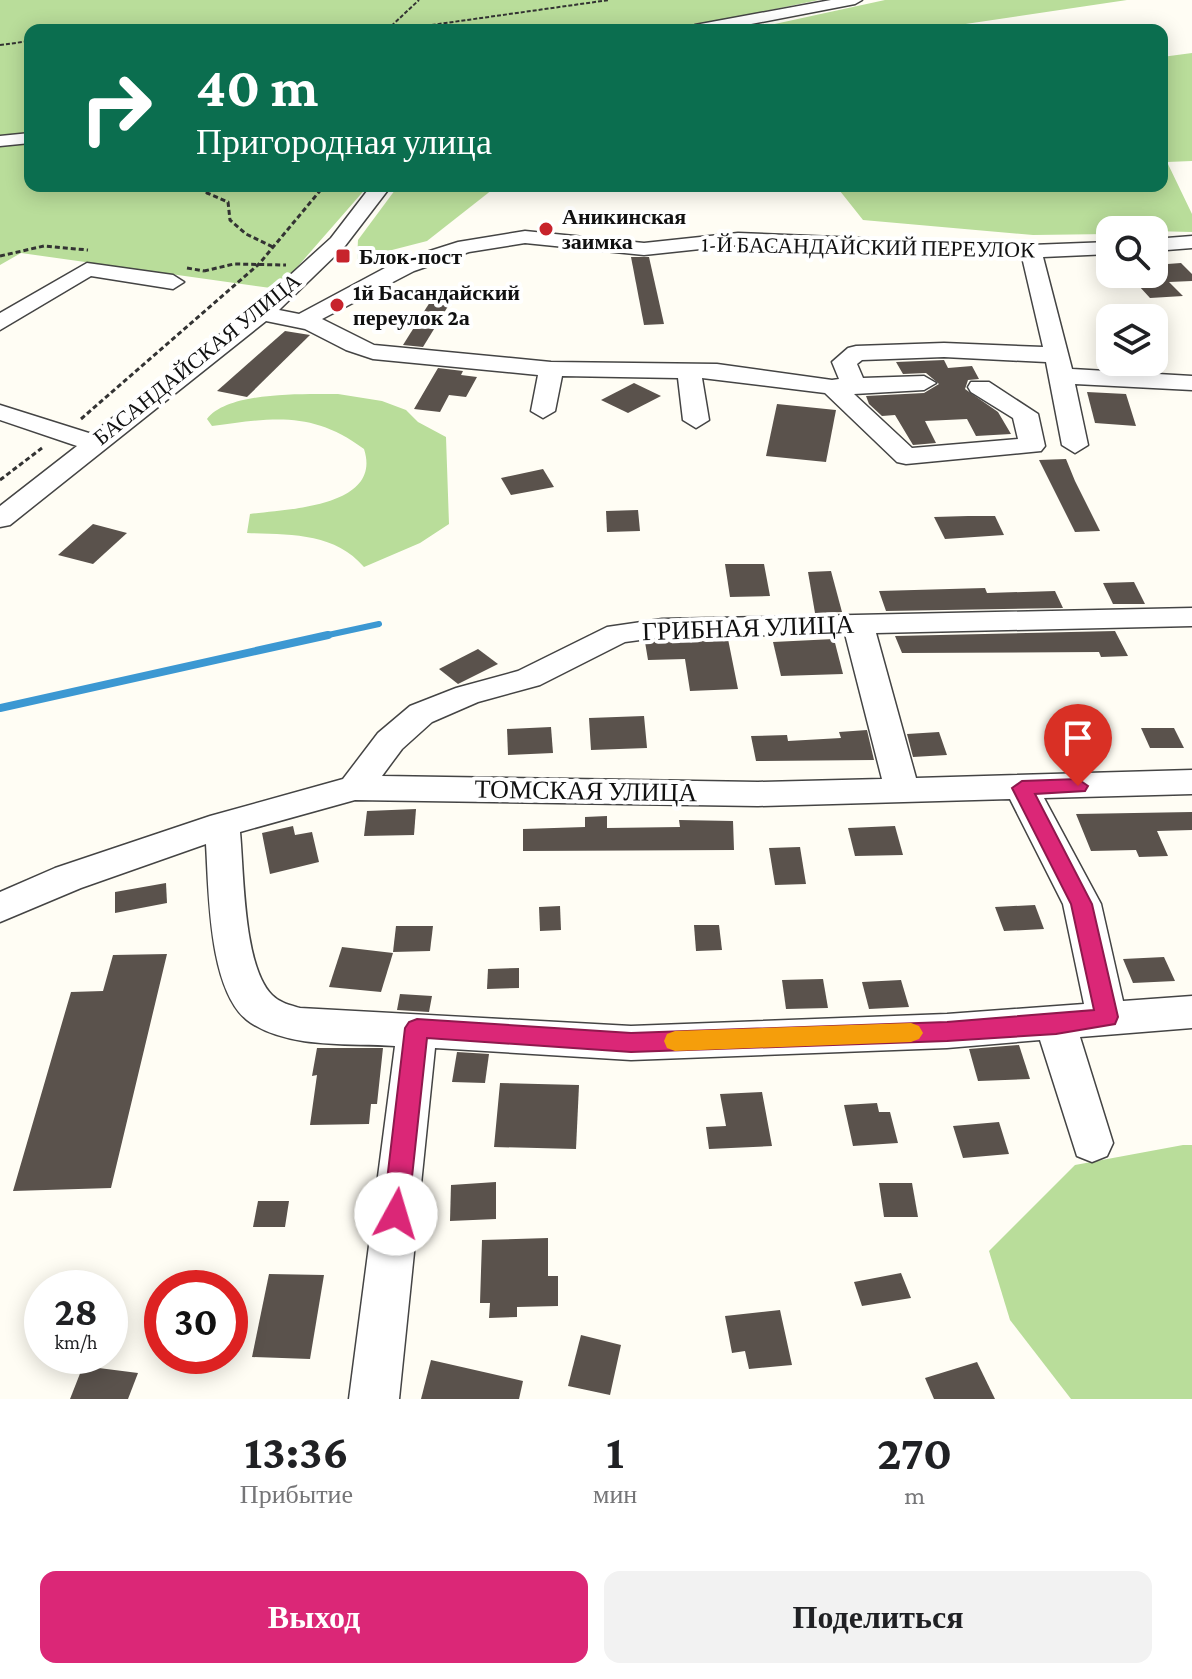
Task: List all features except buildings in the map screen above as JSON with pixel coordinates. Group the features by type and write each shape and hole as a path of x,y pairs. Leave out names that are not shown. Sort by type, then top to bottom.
{"street":[{"path":"727,24 855,0"},
{"path":"0,141 24,139"},
{"name":"БАСАНДАЙСКАЯ УЛИЦА","path":"0,519 262,313 338,242 376,192"},
{"name":"1-Й БАСАНДАЙСКИЙ ПЕРЕУЛОК","path":"302,321 406,266 465,246 503,239 561,238 626,249 738,239 1031,251 1096,249"},
{"path":"1168,244 1192,242"},
{"path":"1031,251 1060,365 1075,445"},
{"path":"0,323 87,269 173,282"},
{"path":"262,313 328,327 359,349 373,352 551,369 717,371 843,387 924,383"},
{"path":"1025,414 1032,446 906,456 843,387 844,362 856,353 944,350 1192,383"},
{"path":"543,411 551,369"},
{"path":"689,370 696,420"},
{"path":"980,387 1025,414 1069,415"},
{"path":"0,412 93,443"},
{"name":"ГРИБНАЯ УЛИЦА","path":"355,788 390,741 421,714 467,695 529,678 618,634 662,628 1192,617"},
{"path":"858,624 903,792"},
{"name":"ТОМСКАЯ УЛИЦА","path":"0,908 68,878 222,825 355,788 903,792 1192,782"},
{"path":"1022,788 1082,904 1107,1017"},
{"path":"222,825 238,974 256,1006 273,1017 300,1024 417,1028 631,1043 1056,1025 1107,1017 1192,1012"},
{"path":"1056,1025 1092,1143"},
{"path":"374,1399 417,1028"}],"path":[{"path":"393,24 419,0"},
{"path":"439,24 609,0"},
{"path":"0,45 24,42"},
{"path":"206,192 228,202 230,220 246,234 273,247"},
{"path":"0,480 60,434 259,264 319,192"},
{"path":"173,282 180,275 234,264 309,269"}],"green space":[{"path":"0,0 819,0 703,24 24,24 24,192 363,192 278,289 21,253 0,265"},
{"path":"885,0 1127,0 965,24 775,24"},
{"path":"1192,53 1192,161 1168,162 1168,56"},
{"path":"1168,164 1192,214 1192,232 1168,231 1168,216 1096,216 1096,234 1033,235 863,220 841,192 1168,192"},
{"path":"394,192 489,192 427,241 357,259 358,240"},
{"path":"338,394 382,401 406,410 418,422 446,437 449,524 420,543 364,567 339,547 325,541 295,535 247,533 250,514 307,507 346,494 359,483 366,468 364,449 345,436 309,422 273,419 212,426 207,419 217,410 249,399"},
{"path":"1192,1145 1192,1399 1071,1399 1010,1320 989,1251 1075,1165"}],"waterway":[{"path":"320,637 379,624"},
{"path":"320,637 328,635"},
{"path":"0,708 320,637"}],"slow traffic":[{"path":"675,1041 911,1033"}],"place":[{"name":"Аникинская заимка","path":"546,229"},
{"name":"Блок-пост","path":"343,256"},
{"name":"1й Басандайский переулок 2а","path":"337,305"}],"route":[{"path":"396,1214 417,1028 631,1043 947,1031 1056,1025 1107,1017 1082,904 1022,788 1078,786"}]}
